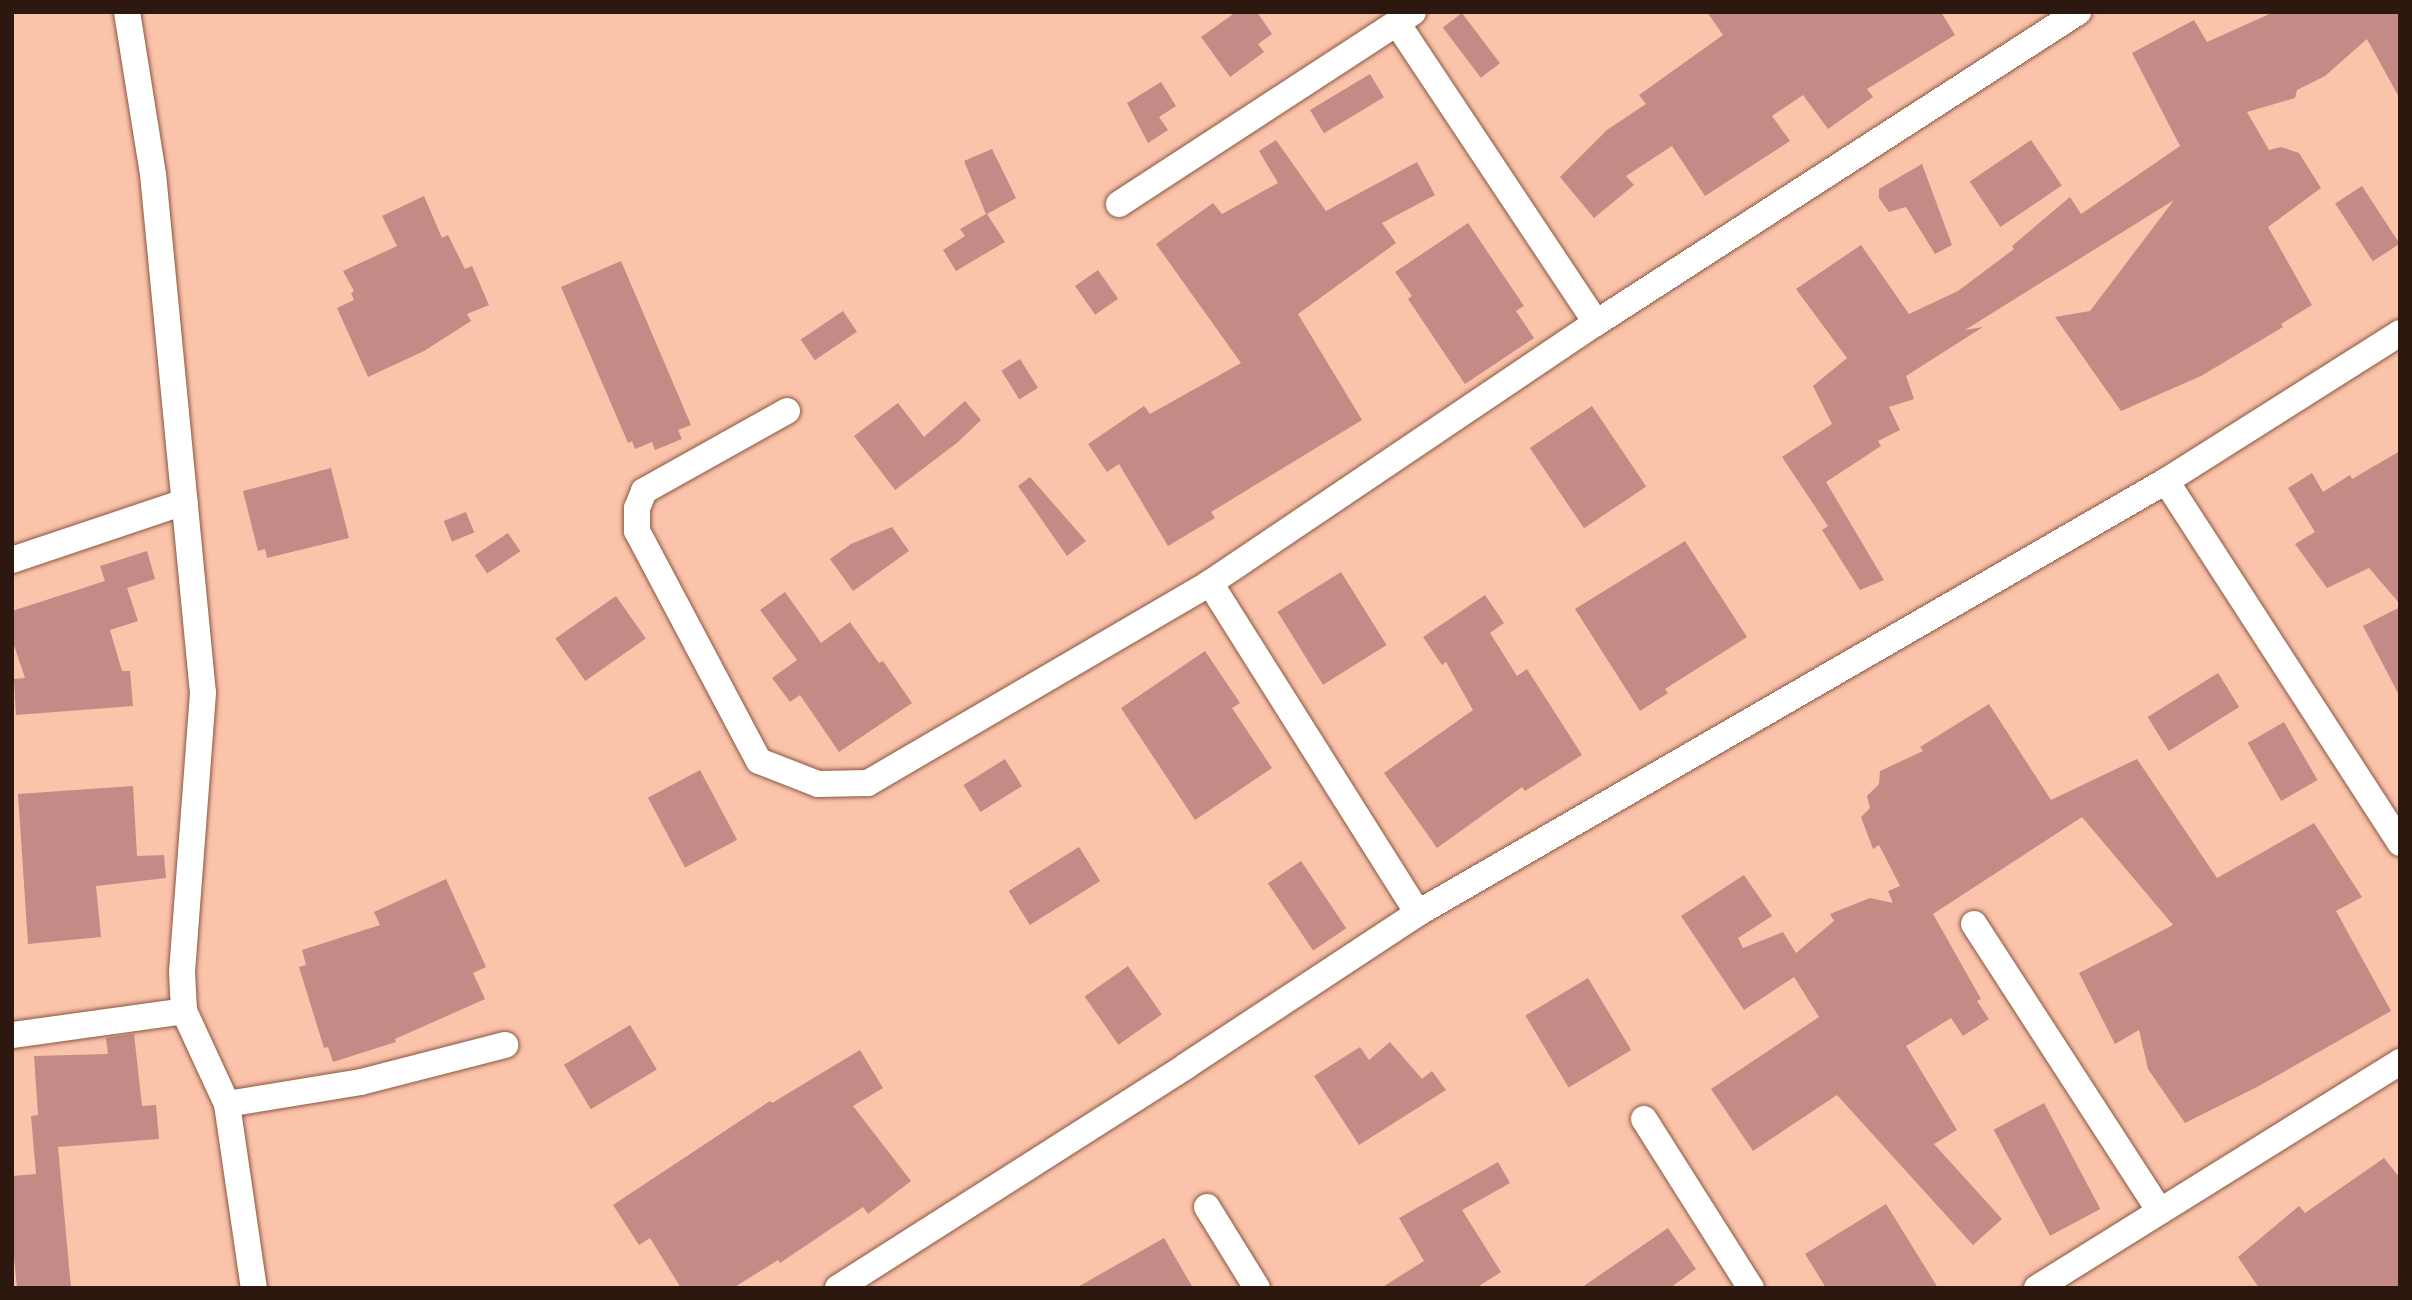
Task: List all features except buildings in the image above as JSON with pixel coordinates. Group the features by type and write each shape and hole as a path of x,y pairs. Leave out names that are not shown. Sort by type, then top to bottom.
{"street":[{"path":"127,12 153,174 202,693 182,972 184,1011 227,1104 254,1288"},
{"path":"787,411 644,491 637,508 638,531 759,761 818,785 869,783 1210,583 1596,323 2078,12"},
{"path":"1119,204 1405,18 1596,323"},
{"path":"838,1288 1186,1066 1418,913 2166,481 2400,332"},
{"path":"2166,481 2397,831"},
{"path":"12,560 184,502"},
{"path":"1210,583 1418,913"},
{"path":"1974,924 2160,1211"},
{"path":"12,1035 184,1011"},
{"path":"227,1104 361,1082 505,1045"},
{"path":"2037,1288 2400,1062"},
{"path":"1644,1119 1751,1288"},
{"path":"1207,1207 1257,1288"}]}
